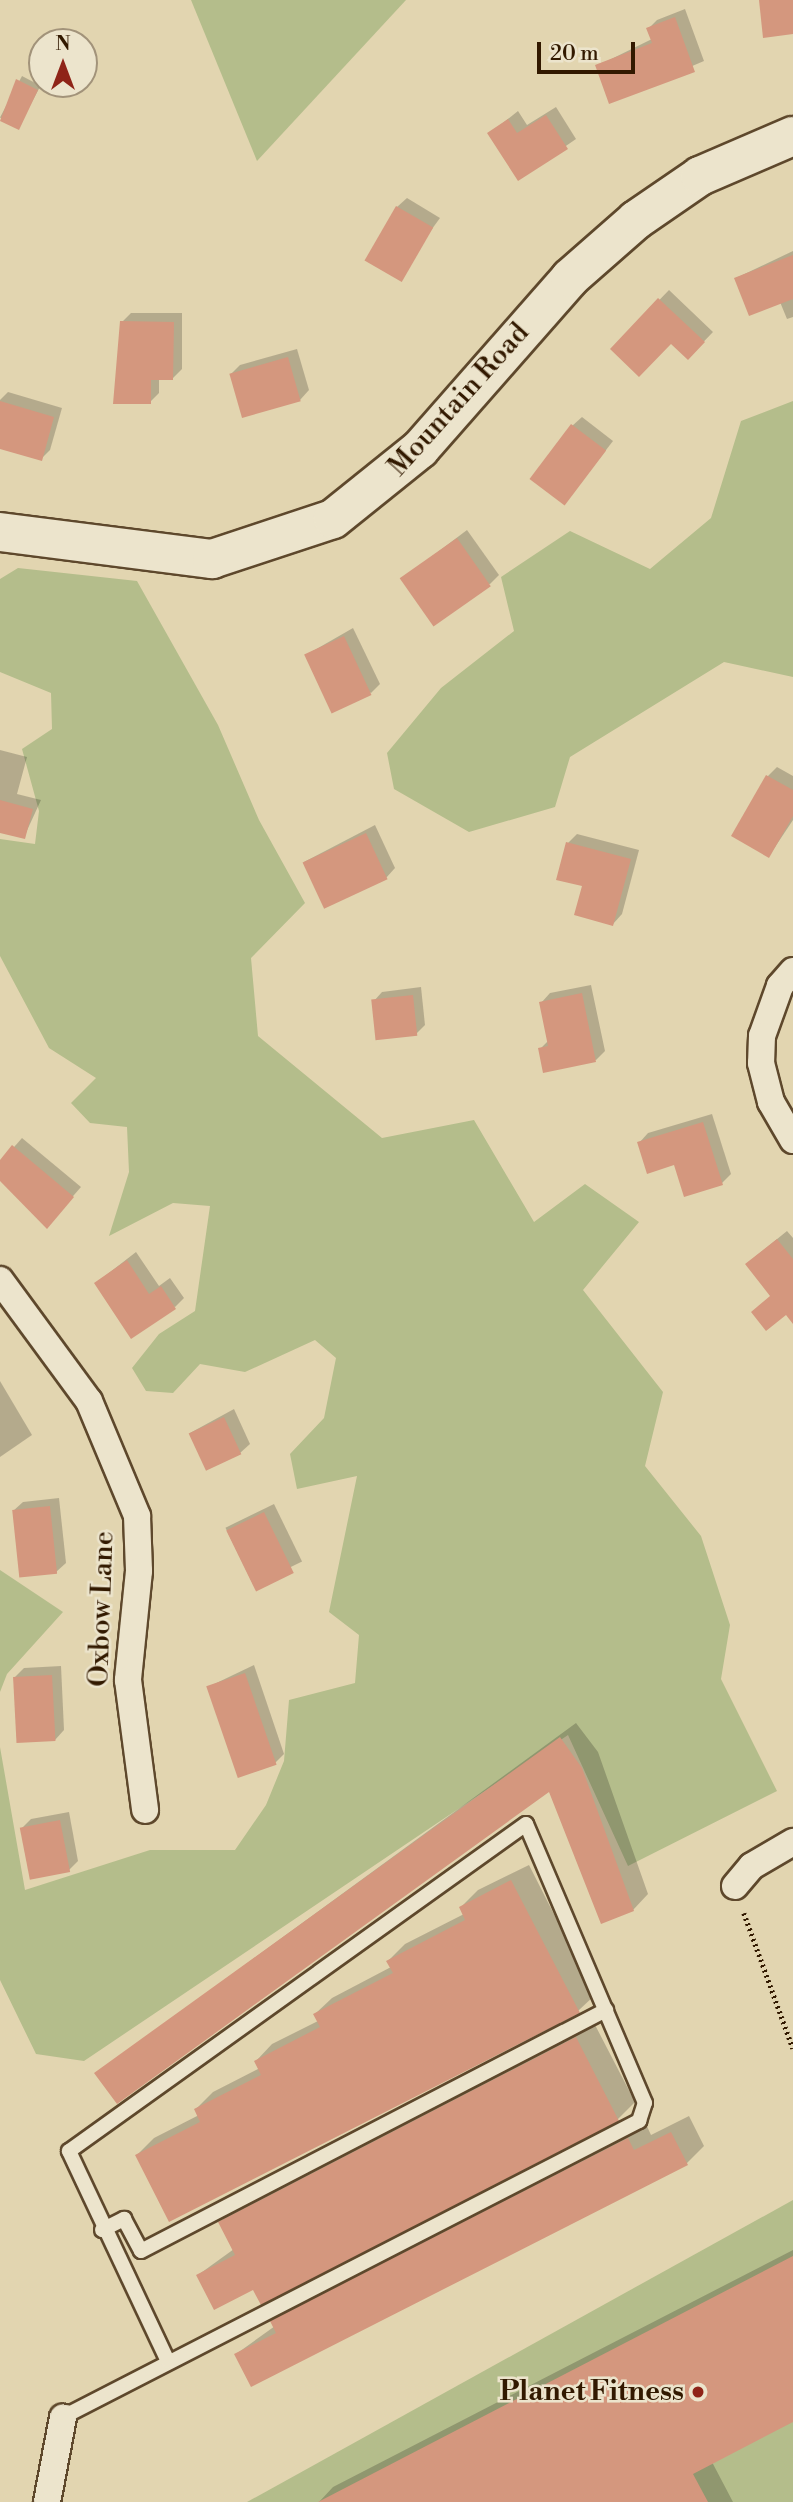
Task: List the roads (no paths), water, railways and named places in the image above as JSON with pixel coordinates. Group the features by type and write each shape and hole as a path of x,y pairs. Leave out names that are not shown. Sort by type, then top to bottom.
{"street":[{"name":"Mountain Road","path":"0,532 212,559 333,519 420,449 570,278 636,220 700,176 793,135"},
{"path":"793,971 780,986 762,1036 761,1063 771,1102 793,1140"},
{"name":"Oxbow Lane","path":"0,1280 89,1401 130,1492 140,1539 128,1680 145,1810"},
{"path":"735,1886 752,1866 793,1842"},
{"path":"47,2502 63,2417"}],"lane":[{"path":"63,2417 639,2121 645,2103 526,1824 69,2151 103,2230 168,2361"},
{"path":"103,2230 124,2219 141,2251 606,2010"}],"place":[{"name":"Planet Fitness","path":"698,2392"}]}
